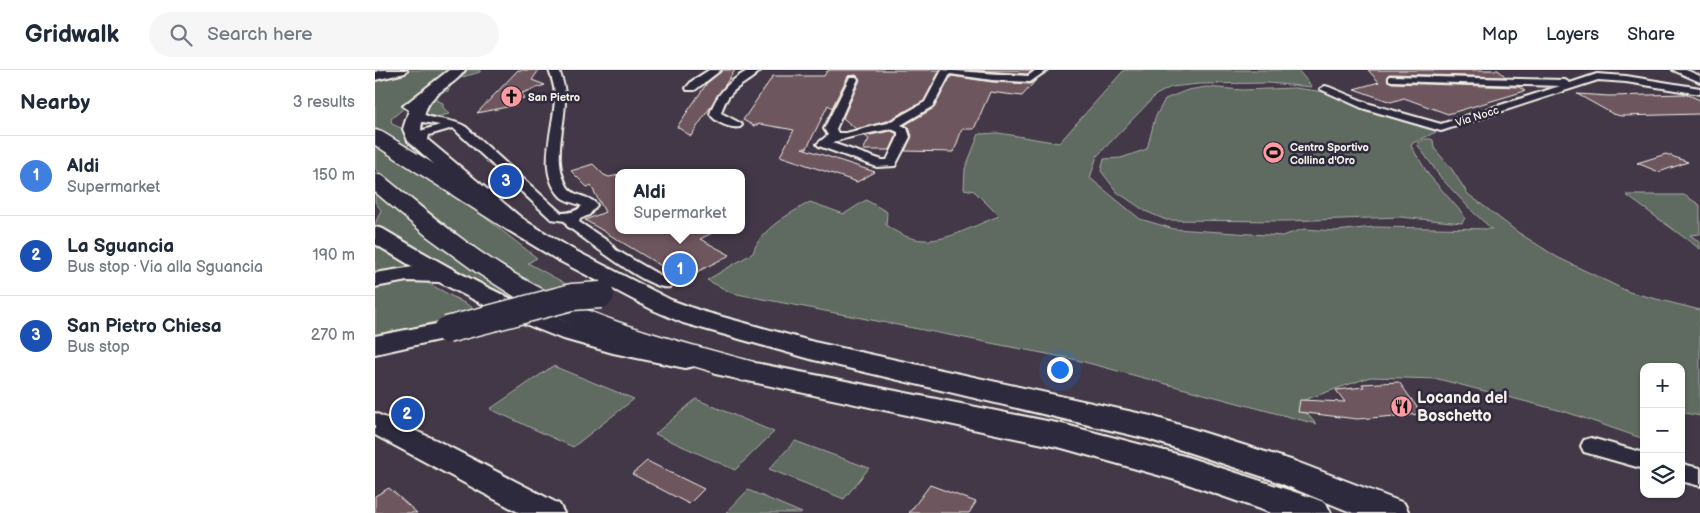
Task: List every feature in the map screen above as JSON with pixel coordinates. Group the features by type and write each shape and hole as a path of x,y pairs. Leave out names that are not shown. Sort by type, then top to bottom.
{"highway":[{"path":"375,136 516,225"},
{"path":"375,181 458,248 503,279 533,296 599,325 682,353 746,371"}],"main road":[{"path":"454,72 424,96 406,119 414,137 516,225 564,254 663,295 692,317 805,349 1047,402 1151,428 1282,470 1391,513"},
{"path":"375,234 442,275 497,302 569,332 618,347 746,371 1004,424 1109,448 1184,469 1313,513"},
{"path":"375,280 407,274 442,275"},
{"path":"377,347 563,300 601,295 663,295"}],"street":[{"path":"375,75 386,70"},
{"path":"375,75 400,70"},
{"path":"406,119 455,126 558,216 573,216 585,212 590,205 564,192 555,173 556,129 560,99 559,86 554,70"},
{"path":"691,88 696,82 716,70"},
{"path":"736,125 718,117 715,114 717,107 735,83 756,70"},
{"path":"892,125 903,130 904,137 891,163 881,164 823,144 834,136 846,136 892,125 929,104 947,70 992,77 1029,79 1042,70"},
{"path":"1588,70 1614,77"},
{"path":"1678,70 1700,79"},
{"name":"Via Nocc","path":"1325,89 1366,106 1441,128 1597,77 1614,77 1700,91"},
{"path":"834,136 830,129 853,78"},
{"name":"Via Nocc","path":"1392,78 1572,84"},
{"path":"422,145 424,132 435,128 455,126"},
{"path":"573,216 572,223 604,245 611,253 663,295"},
{"path":"375,424 426,448 548,513"},
{"path":"1591,446 1640,460"},
{"path":"1685,473 1700,477"}],"green space":[{"path":"408,70 449,70 391,119 392,124 405,130 409,145 407,146 375,128 375,80"},
{"path":"463,70 480,70 480,72 457,80 448,91 442,92 436,100 443,103 443,107 449,114 433,118 424,115 424,106"},
{"path":"1124,70 1298,70 1312,87 1268,83 1199,84 1171,87 1156,95 1097,156 1090,178 1140,219 1174,229 1282,236 1304,229 1335,231 1374,227 1492,229 1441,178 1417,144 1425,139 1431,139 1433,140 1434,148 1451,168 1468,194 1519,233 1557,257 1629,292 1700,310 1700,416 1685,413 1685,363 1640,363 1640,438 1566,412 1438,379 1370,377 1304,400 1305,411 1316,424 1073,359 732,293 707,280 753,253 757,244 769,229 810,202 844,214 866,200 887,212 886,225 901,234 915,239 929,240 956,234 999,216 974,191 964,189 965,169 979,134 999,133 1059,143"},
{"name":"Centro Sportivo Collina d'Oro","path":"1206,87 1242,90 1295,88 1332,93 1440,130 1413,143 1411,146 1428,174 1465,218 1462,223 1400,217 1286,221 1166,220 1145,211 1117,192 1101,171 1104,159 1121,158 1147,149 1155,118 1165,99 1188,90"},
{"path":"375,144 483,216 537,258 528,263 568,285 550,292 486,256 375,169"},
{"path":"375,193 445,251 521,300 510,303 378,228 375,224 381,210 375,202"},
{"path":"1626,195 1684,195 1700,205 1700,234 1690,235 1700,242 1700,249"},
{"path":"375,245 411,266 375,276"},
{"path":"390,280 424,281 479,311 375,337 375,284"},
{"path":"553,366 634,399 573,447 490,409"},
{"path":"696,399 774,432 735,470 655,434"},
{"path":"795,441 869,468 844,499 769,469"},
{"path":"748,490 802,513 726,513"}],"building":[{"name":"San Pietro","path":"518,70 539,70 532,80 545,85 522,93 524,98 516,100 517,105 477,113"},
{"path":"723,70 735,70 691,136 677,127 707,83"},
{"path":"940,70 924,101 887,121 856,129 843,118 860,80 856,75 848,76 832,108 828,105 807,148 802,148 875,172 857,182 780,156 794,130 760,124 754,126 743,120 773,76 824,76 827,71"},
{"path":"969,70 1033,70 1027,74"},
{"path":"1368,70 1498,70 1506,77 1389,74 1387,80 1392,83 1519,87 1525,91 1448,114 1404,98 1391,102 1354,89 1379,82"},
{"path":"951,76 992,82 1030,84 1037,79 1022,96 990,92 974,129 962,129 954,152 905,151 912,136 909,127 905,125 934,108"},
{"path":"1577,94 1609,96 1686,94 1700,100 1700,114 1621,116 1613,114"},
{"path":"891,131 896,133 896,137 890,150 863,150 869,139 865,136"},
{"path":"1666,154 1688,162 1659,172 1637,163"},
{"path":"593,164 604,175 609,177 615,176 615,234 710,234 700,239 730,255 683,279 585,220 605,212 591,186 587,187 571,171"},
{"path":"1399,382 1422,414 1357,419 1298,412 1300,400 1345,402 1336,390 1364,387 1362,384"},
{"path":"647,461 704,489 689,504 632,474"},
{"path":"930,485 976,502 969,513 909,513"},
{"path":"389,488 417,513 375,513 375,496"}],"place":[{"name":"San Pietro","path":"512,97"},
{"name":"Centro Sportivo Collina d'Oro","path":"1274,153"},
{"name":"San Pietro Chiesa","path":"506,181"},
{"name":"Aldi","path":"680,269"},
{"name":"Locanda del Boschetto","path":"1401,406"},
{"name":"La Sguancia","path":"407,414"}]}
